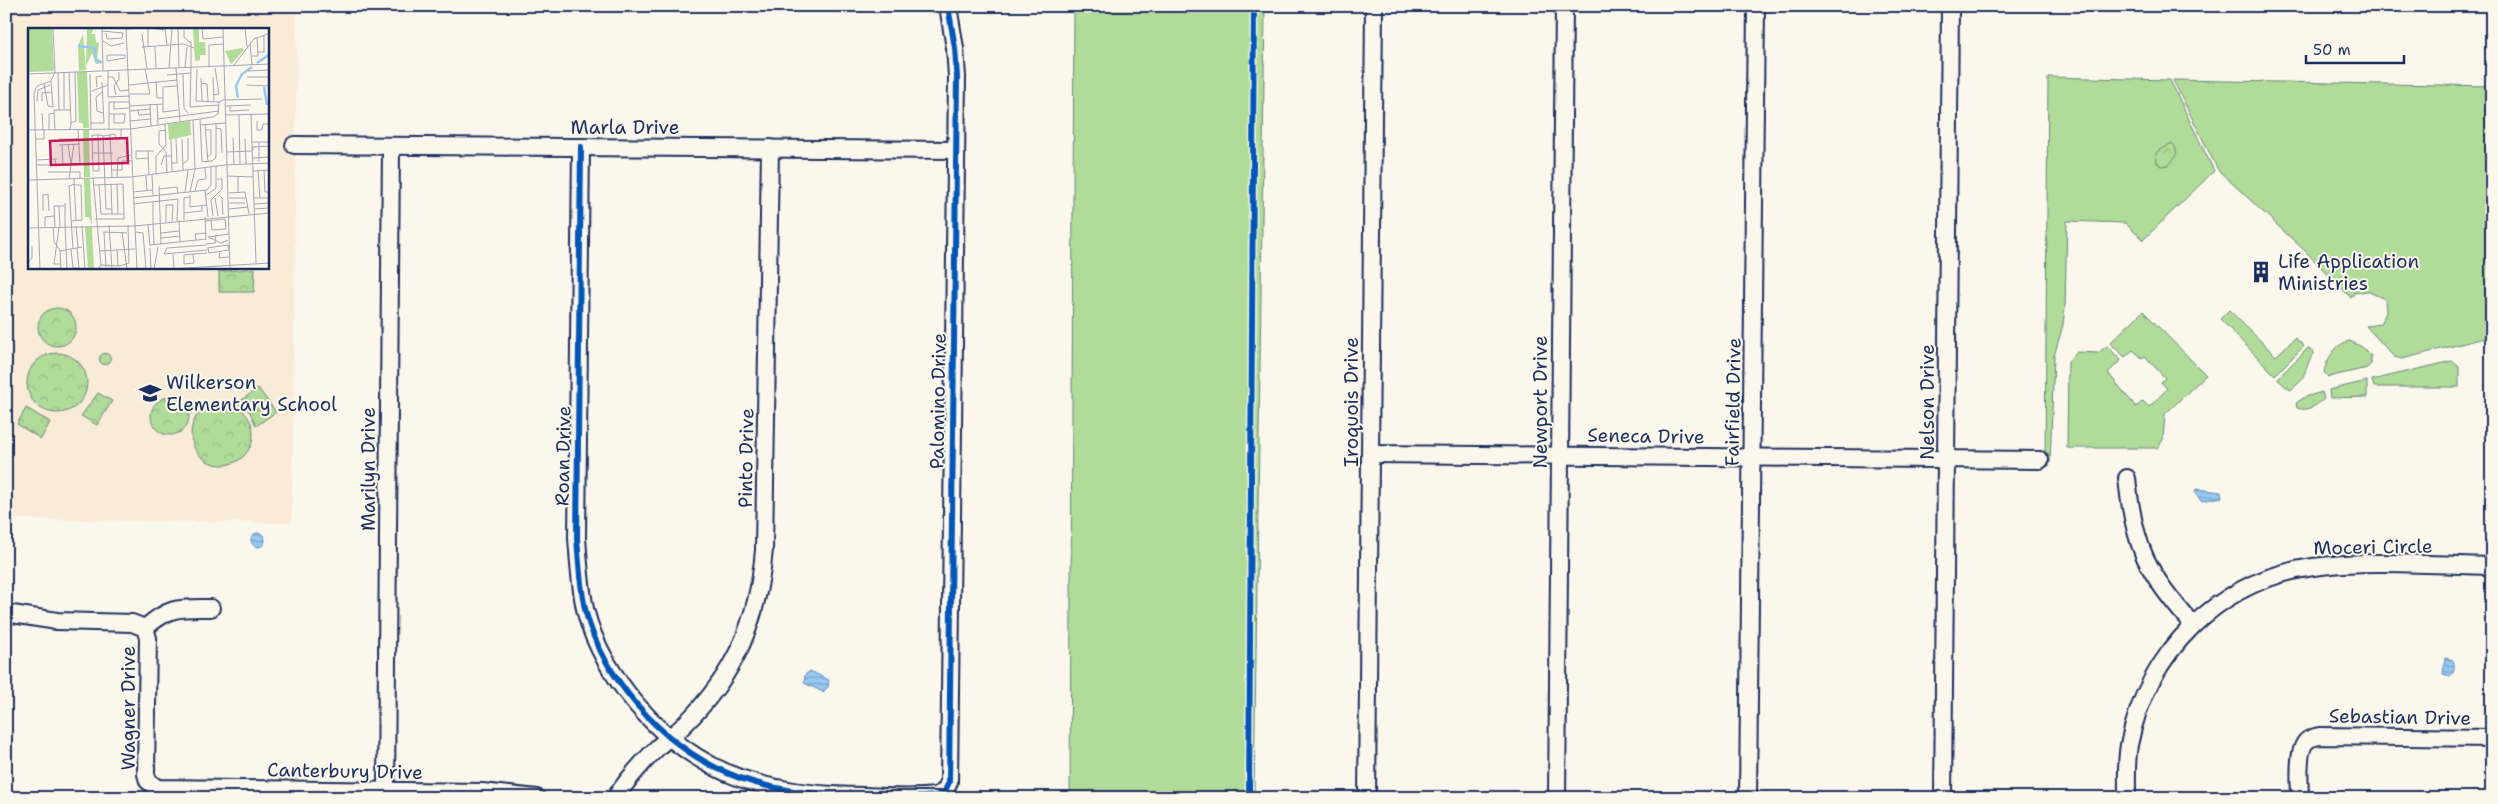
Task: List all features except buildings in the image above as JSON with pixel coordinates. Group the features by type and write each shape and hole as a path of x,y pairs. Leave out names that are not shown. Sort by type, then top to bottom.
{"street":[{"name":"Palomino Drive","path":"669,738 706,764 727,774 775,790 820,796 922,797 941,794 949,782 956,58 948,6"},
{"name":"Iroquois Drive","path":"1367,798 1374,6"},
{"name":"Newport Drive","path":"1557,798 1564,6"},
{"name":"Fairfield Drive","path":"1748,798 1756,6"},
{"name":"Nelson Drive","path":"1943,798 1950,6"},
{"name":"Marla Drive","path":"294,145 956,150"},
{"name":"Marilyn Drive","path":"386,792 391,146"},
{"name":"Roan Drive","path":"581,147 577,538 580,579 586,613 596,642 627,694 669,738"},
{"name":"Pinto Drive","path":"669,738 700,709 731,670 741,650 751,622 762,576 764,550 770,148"},
{"name":"Seneca Drive","path":"1371,454 2040,460"},
{"path":"2126,478 2133,528 2149,568 2160,587 2192,624"},
{"name":"Moceri Circle","path":"2126,798 2128,747 2137,713 2156,669 2172,646 2192,624 2215,605 2245,588 2272,577 2312,567 2342,564 2492,566"},
{"path":"6,613 56,621 132,623 146,628 170,610 178,607 211,608"},
{"name":"Wagner Drive","path":"146,628 148,638 146,774 152,786"},
{"name":"Sebastian Drive","path":"2300,798 2301,754 2308,740 2319,736 2492,738"},
{"path":"615,798 652,754 669,738"},
{"name":"Canterbury Drive","path":"152,786 162,789 228,794 482,792 537,798"}],"shaded area":[{"name":"Wilkerson Elementary School","path":"6,6 297,6 292,523 6,519"}],"green space":[{"path":"1074,6 1265,6 1254,798 1070,798"},
{"path":"2048,77 2170,80 2214,171 2143,240 2125,223 2067,221 2065,308 2063,325 2054,356 2050,463 2049,466 2045,466"},
{"path":"2173,80 2492,86 2492,336 2402,359 2394,357 2366,326 2381,324 2386,312 2385,299 2367,291 2354,293 2351,298 2305,251 2218,170"},
{"path":"2172,143 2176,149 2175,157 2169,165 2161,166 2157,163 2156,153"},
{"path":"255,269 254,292 219,292 219,272"},
{"path":"57,308 70,314 76,327 70,340 57,346 44,340 38,327 44,314"},
{"path":"2229,310 2276,356 2295,338 2304,346 2275,375 2220,319"},
{"path":"2143,311 2206,375 2165,414 2163,440 2157,448 2067,448 2068,361 2076,352 2098,353 2107,346 2121,360 2108,373 2136,407 2143,401 2149,407 2167,389 2161,382 2165,378 2145,356 2142,358 2133,350 2125,357 2110,343"},
{"path":"2350,341 2362,347 2371,356 2371,364 2367,368 2328,377 2324,372 2330,357 2336,348"},
{"path":"2308,348 2314,352 2300,382 2290,390 2277,379"},
{"path":"51,353 63,353 74,358 82,366 87,377 85,395 74,408 63,413 51,413 40,408 32,400 27,389 27,377 32,366 40,358"},
{"path":"105,353 111,359 105,365 99,359"},
{"path":"2452,361 2459,367 2459,387 2374,387 2372,380"},
{"path":"2367,381 2367,397 2330,398 2329,390"},
{"path":"258,388 276,412 256,426 250,412 238,403"},
{"path":"2322,392 2324,399 2318,404 2304,409 2297,408 2296,403 2305,397"},
{"path":"98,393 112,401 97,425 81,416"},
{"path":"170,397 177,398 183,403 188,409 188,423 183,429 177,434 170,435 163,434 157,429 152,423 151,416 152,409 157,403 163,398"},
{"path":"222,403 234,406 244,412 250,422 253,434 250,446 244,456 234,462 222,465 210,462 200,456 194,446 191,434 194,422 200,412 210,406"},
{"path":"26,408 50,422 41,439 17,424"}],"water":[{"path":"2196,489 2221,492 2222,497 2201,501 2195,492"},
{"path":"255,533 261,533 265,540 261,547 255,547 251,543 251,537"},
{"path":"2445,658 2454,662 2454,671 2450,676 2443,674"},
{"path":"810,671 829,680 828,687 823,692 804,683 805,675"}],"cycle path":[{"path":"581,147 577,538 584,604 590,626 600,650 629,695 661,730 686,750 712,766 740,778 798,792 900,798 936,796 945,791 949,782 957,77 955,48 948,6"},
{"path":"1249,798 1254,6"}],"place":[{"name":"Life Application Ministries","path":"2261,272"},
{"name":"Wilkerson Elementary School","path":"150,393"}]}
